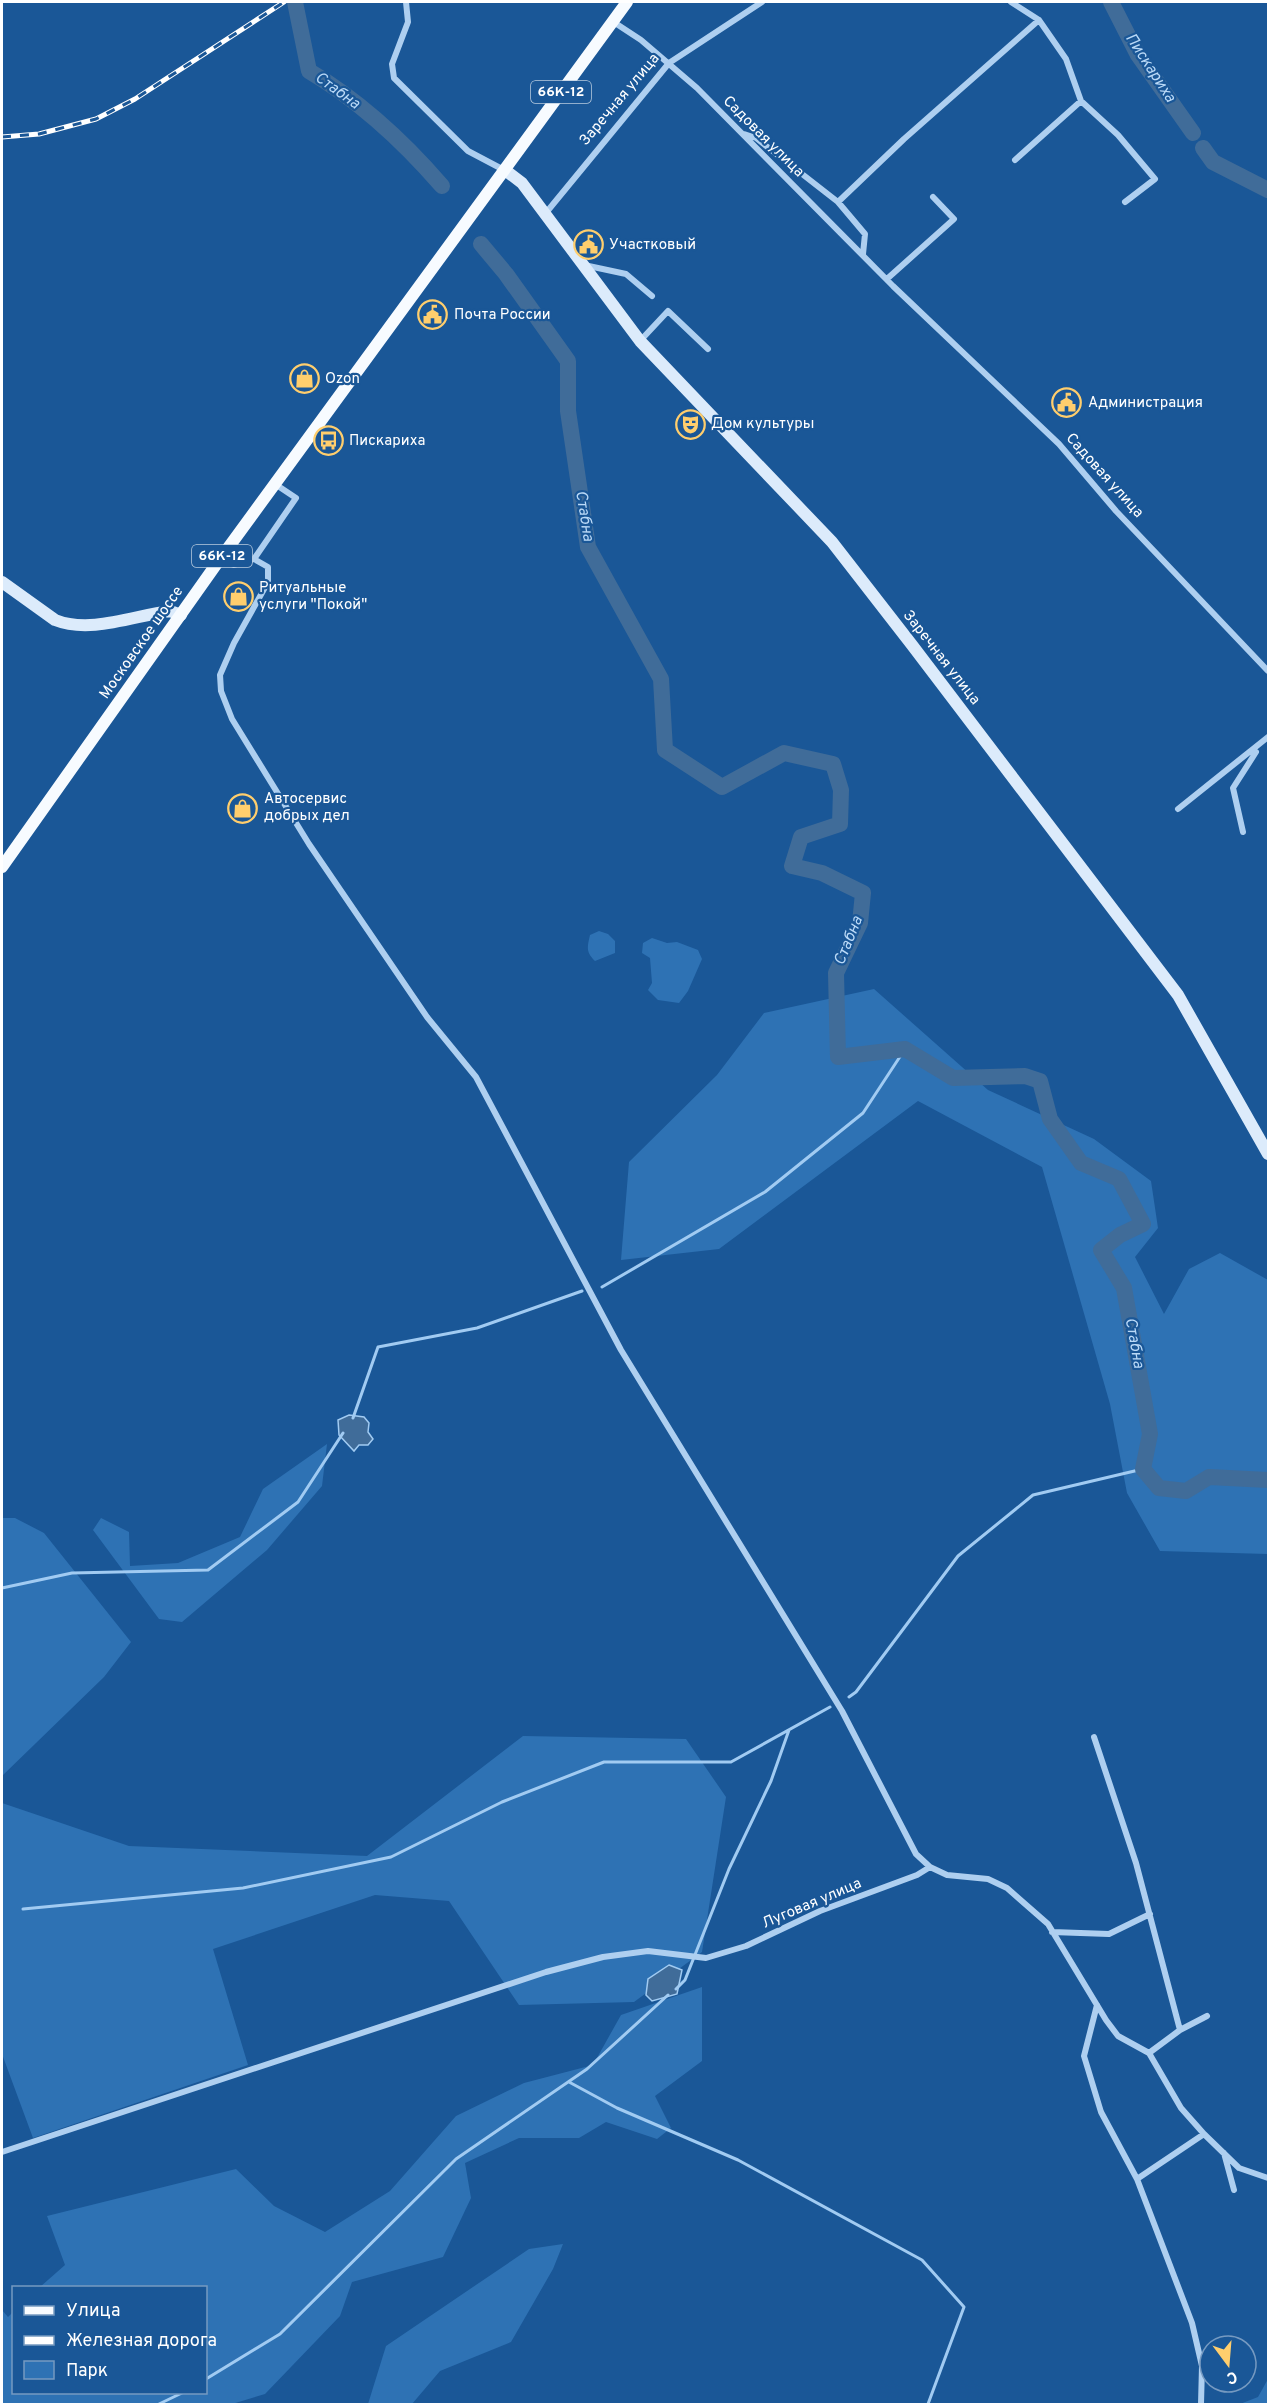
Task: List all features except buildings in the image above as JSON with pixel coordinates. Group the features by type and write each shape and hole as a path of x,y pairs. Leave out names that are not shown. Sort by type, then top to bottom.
{"main road":[{"name":"66К-12","path":"505,170 627,2"},
{"name":"Московское шоссе","path":"2,867 220,559 505,170"}],"street":[{"path":"406,2 408,22 392,64 394,78 468,151 505,170"},
{"name":"Заречная улица","path":"545,214 669,63 762,2"},
{"path":"1011,2 1040,20 1066,59 1081,101 1118,135 1155,179 1125,202"},
{"path":"838,202 904,139 1040,20"},
{"name":"Садовая улица","path":"612,21 669,63 1059,444 1116,511 1269,671"},
{"path":"1015,160 1081,101"},
{"path":"743,134 756,138 838,202 865,234 862,254"},
{"name":"Заречная улица","path":"505,170 522,183 640,341 832,542 919,654 1178,995 1269,1154"},
{"path":"888,278 954,219 933,196"},
{"path":"584,265 626,274 652,296"},
{"path":"640,341 668,311 708,349"},
{"path":"220,559 234,565 254,559 296,498 275,484"},
{"path":"254,559 268,567 268,582 234,643 220,675 221,691 232,719 309,844 378,946 427,1017 476,1077 621,1350 842,1711 916,1854 930,1867 947,1875 988,1879 1007,1888 1048,1924 1118,2036 1149,2053 1181,2108 1239,2168 1269,2178"},
{"path":"2,585 55,620 74,626 170,611 181,615"},
{"path":"1243,832 1233,788 1269,736"},
{"path":"1178,809 1260,746"},
{"path":"1094,1737 1136,1863 1180,2030"},
{"name":"Луговая улица","path":"2,2152 546,1972 603,1957 648,1952 701,1957 746,1946 820,1911 917,1875 930,1867"},
{"path":"1052,1932 1109,1934 1150,1914"},
{"path":"1097,2005 1084,2056 1101,2112 1137,2179 1192,2323 1202,2366 1201,2404"},
{"path":"1149,2053 1180,2030 1207,2016"},
{"path":"1137,2179 1204,2134"},
{"path":"1223,2152 1234,2190"}],"green space":[{"path":"599,931 608,934 615,941 615,953 595,961 590,955 588,943 590,935"},
{"path":"652,938 667,943 677,942 698,950 702,959 688,991 679,1003 658,1000 648,990 652,983 650,958 642,953 643,943"},
{"path":"874,989 988,1090 1094,1139 1151,1181 1158,1228 1135,1257 1164,1314 1189,1269 1220,1253 1268,1280 1268,1554 1160,1551 1127,1493 1110,1404 1042,1167 918,1101 719,1249 621,1260 629,1162 717,1075 764,1013"},
{"path":"327,1444 322,1486 267,1550 182,1622 159,1619 93,1530 101,1518 129,1532 130,1566 178,1563 240,1537 263,1489"},
{"path":"2,1518 15,1518 44,1533 131,1642 104,1677 2,1776"},
{"path":"523,1736 686,1739 726,1797 702,1952 634,2002 519,2005 449,1901 375,1895 213,1949 248,2065 33,2138 2,2054 2,1803 129,1846 367,1856"},
{"path":"702,1987 702,2061 655,2096 671,2128 657,2139 606,2122 579,2138 519,2138 465,2163 471,2198 443,2257 352,2282 340,2316 265,2394 232,2404 2,2404 2,2310 8,2317 12,2313 12,2394 207,2394 207,2286 41,2286 65,2265 47,2216 236,2169 274,2206 325,2232 390,2191 456,2116 524,2083 593,2065 621,2015"},
{"path":"563,2244 553,2269 511,2342 440,2371 412,2404 368,2404 386,2346 529,2249"},
{"path":"1268,2379 1268,2404 1240,2404 1258,2397"}],"shaded area":[{"path":"349,1415 364,1417 369,1423 368,1432 373,1439 368,1445 359,1445 354,1451 339,1435 338,1420"},
{"path":"669,1965 682,1970 677,1994 652,2001 646,1995 648,1979"}],"waterway":[{"name":"Стабна","path":"295,2 309,71 346,95 380,123 442,186"},
{"name":"Пискариха","path":"1111,2 1138,55 1193,133"},
{"name":"Пискариха","path":"1203,148 1213,162 1268,190"},
{"name":"Стабна","path":"481,244 506,274 568,361 568,411 588,547 661,679 665,750 722,787 784,753 833,764 841,790 840,824 801,837 792,866 822,873 863,893 860,923 836,973 838,1057 905,1049 953,1078 1025,1076 1040,1081 1050,1119 1081,1163 1119,1179 1143,1224 1120,1235 1101,1250 1124,1288 1150,1434 1143,1469 1159,1488 1186,1491 1209,1477 1268,1480"},
{"path":"602,1287 765,1192 863,1113 905,1049"},
{"path":"353,1418 378,1347 477,1328 582,1291"},
{"path":"2,1588 72,1573 208,1570 298,1502 343,1433"},
{"path":"849,1697 856,1692 958,1556 1033,1495 1143,1469"},
{"path":"23,1909 243,1888 391,1857 502,1802 604,1762 731,1762 830,1707"},
{"path":"676,1989 685,1980 729,1869 771,1781 789,1730"},
{"path":"207,2378 280,2334 456,2159 587,2069 668,1995"},
{"path":"569,2082 617,2108 738,2160 922,2260 964,2307 928,2404"},
{"path":"159,2404 180,2394"}],"railway":[{"path":"2,137 39,134 96,119 135,99 284,2"}],"place":[{"name":"Участковый","path":"588,245"},
{"name":"Почта России","path":"433,315"},
{"name":"Ozon","path":"304,379"},
{"name":"Администрация","path":"1067,403"},
{"name":"Дом культуры","path":"690,424"},
{"name":"Пискариха","path":"328,441"},
{"name":"Ритуальные услуги \"Покой\"","path":"238,597"},
{"name":"Автосервис добрых дел","path":"243,808"}]}
